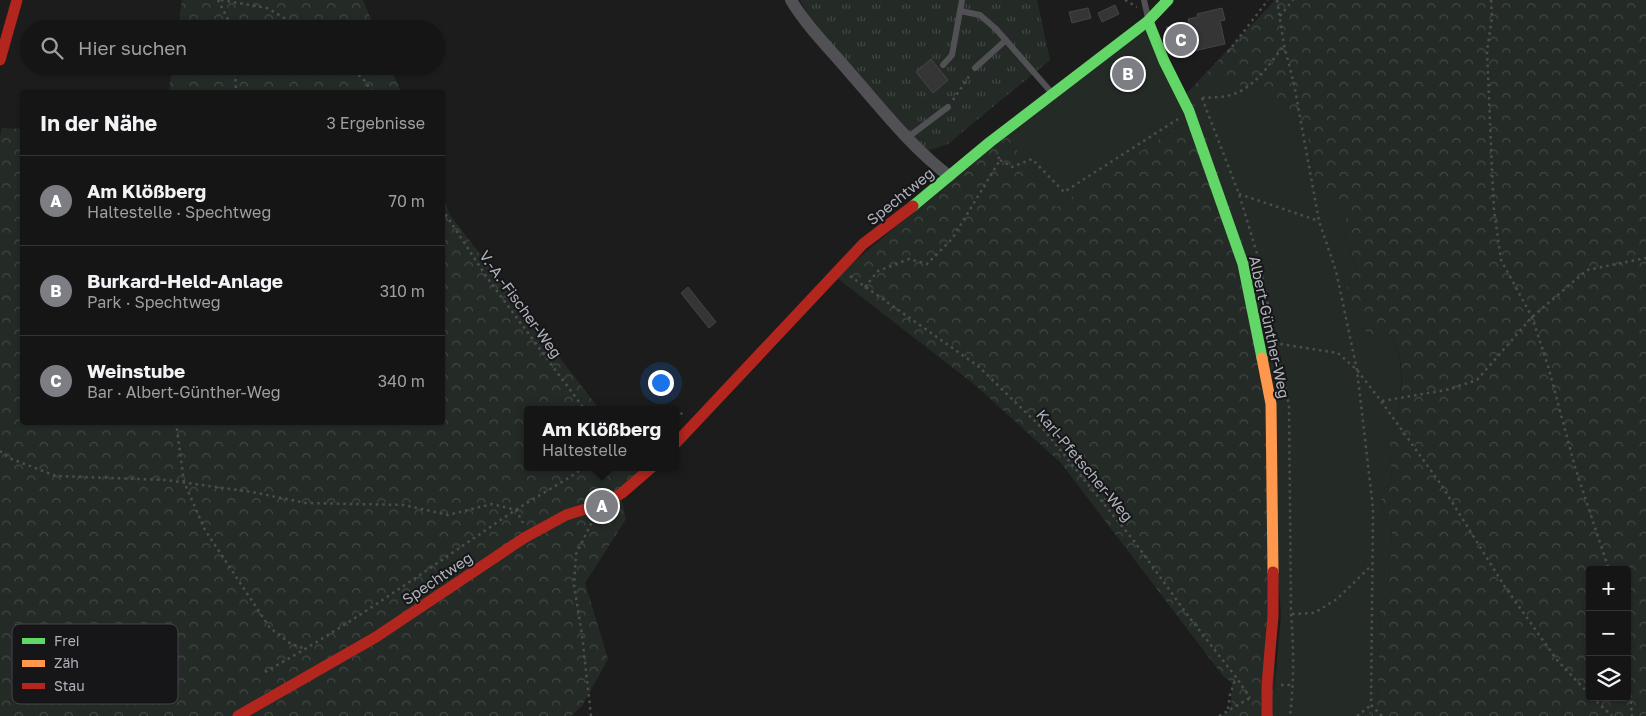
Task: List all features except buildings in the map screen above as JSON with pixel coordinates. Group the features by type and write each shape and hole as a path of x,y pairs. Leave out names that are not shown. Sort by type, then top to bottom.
{"street":[{"path":"0,60 17,0"},
{"path":"791,0 821,39 907,138 926,159 948,176"},
{"name":"Spechtweg","path":"679,440 863,244 904,214 990,142 1148,21 1168,0"},
{"name":"Albert-Günther-Weg","path":"1148,21 1164,61 1189,111 1243,264 1271,404 1272,616 1266,685 1267,716"},
{"name":"Spechtweg","path":"238,716 376,637 524,538 566,515 599,505 622,493 647,471"}],"lane":[{"path":"943,65 952,55 962,0"},
{"path":"1144,0 1148,21"},
{"path":"960,11 980,15 996,28 1053,94"},
{"path":"975,68 1006,40"},
{"path":"907,138 948,107"}],"path":[{"path":"220,0 229,20"},
{"path":"220,0 267,8 288,20"},
{"path":"1228,52 1268,0"},
{"path":"1277,0 1284,45 1294,84 1319,221 1336,271 1357,370 1373,508 1371,705 1382,716"},
{"path":"1280,16 1293,0"},
{"path":"1491,0 1492,18 1488,51 1494,210 1501,260 1532,318 1548,366 1575,467 1608,566"},
{"path":"1182,25 1190,24"},
{"path":"1202,98 1227,96 1246,89 1256,80 1284,45"},
{"path":"948,107 975,68"},
{"path":"235,75 236,90"},
{"path":"359,75 371,90"},
{"path":"990,142 1000,160 1012,167 1032,159 1064,192 1189,111"},
{"path":"865,287 878,271 909,260 927,264 952,239 1000,160"},
{"path":"1239,194 1319,221"},
{"name":"V.-A.-Fischer-Weg","path":"445,214 488,280 582,406"},
{"path":"1381,401 1446,390 1477,380 1532,318 1587,270 1646,258"},
{"name":"Karl-Pfetscher-Weg","path":"839,268 978,366 1044,430 1134,540 1250,698 1228,710"},
{"path":"1258,338 1275,343 1338,353 1357,370 1442,486 1505,587 1557,660 1586,691"},
{"path":"679,416 682,412"},
{"path":"176,425 184,482 205,530 270,628 291,644 306,649"},
{"path":"0,451 9,458 56,476 166,480 252,492 306,503 404,505 448,515 492,504 516,510"},
{"path":"265,672 306,649 374,606 516,510 579,471"},
{"path":"591,716 574,585 576,554 599,505"},
{"path":"1291,614 1314,613 1337,599 1372,564"},
{"path":"1219,716 1228,710 1230,695 1236,677"},
{"path":"1596,701 1612,716"},
{"path":"1631,701 1632,716"},
{"path":"1357,716 1371,705"}],"green space":[{"path":"182,0 363,0 371,20 179,20"},
{"path":"800,0 1037,0 1050,60 948,144 924,152 813,23"},
{"path":"1275,0 1646,0 1646,716 1364,716 1377,706 1380,606 1389,578 1392,530 1384,513 1381,500 1384,490 1392,480 1389,435 1396,429 1402,380 1400,357 1390,334 1380,341 1365,331 1361,317 1347,301 1345,291 1356,267 1342,227 1343,209 1317,191 1306,128 1250,262 1279,403 1274,716 1222,716 1231,709 1232,683 1223,676 1061,463 975,385 836,277 1006,134 1057,206 1194,116 1186,94"},
{"path":"1146,29 1191,118 1056,207 1006,134"},
{"path":"171,75 394,75 400,90 169,90"},
{"path":"1220,80 1267,92 1306,128 1317,191 1343,209 1347,216 1342,227 1356,267 1345,291 1347,301 1361,317 1365,331 1380,341 1390,334 1399,357 1401,380 1396,429 1389,435 1392,480 1384,490 1381,500 1384,513 1392,530 1389,578 1380,606 1377,707 1364,716 1274,716 1273,708 1281,614 1250,262 1192,96"},
{"path":"2,128 20,129 20,425 445,425 445,201 450,215 597,406 524,406 524,471 640,471 622,500 626,519 585,583 608,659 582,706 571,716 0,716 0,136"}],"traffic: fast":[{"path":"913,206 990,142 1148,21 1168,0"},
{"path":"1148,21 1164,61 1189,111 1243,264 1262,358"}],"traffic: slow":[{"path":"1262,358 1271,404 1273,572"}],"traffic: jam":[{"path":"0,60 17,0"},
{"path":"679,440 863,244 913,206"},
{"path":"238,716 376,637 524,538 566,515 605,503 622,493 647,471"},
{"path":"1267,716 1267,685 1273,616 1273,572"}],"place":[{"name":"Weinstube","path":"1181,40"},
{"name":"Burkard-Held-Anlage","path":"1128,74"},
{"name":"Am Klößberg","path":"602,506"}]}
